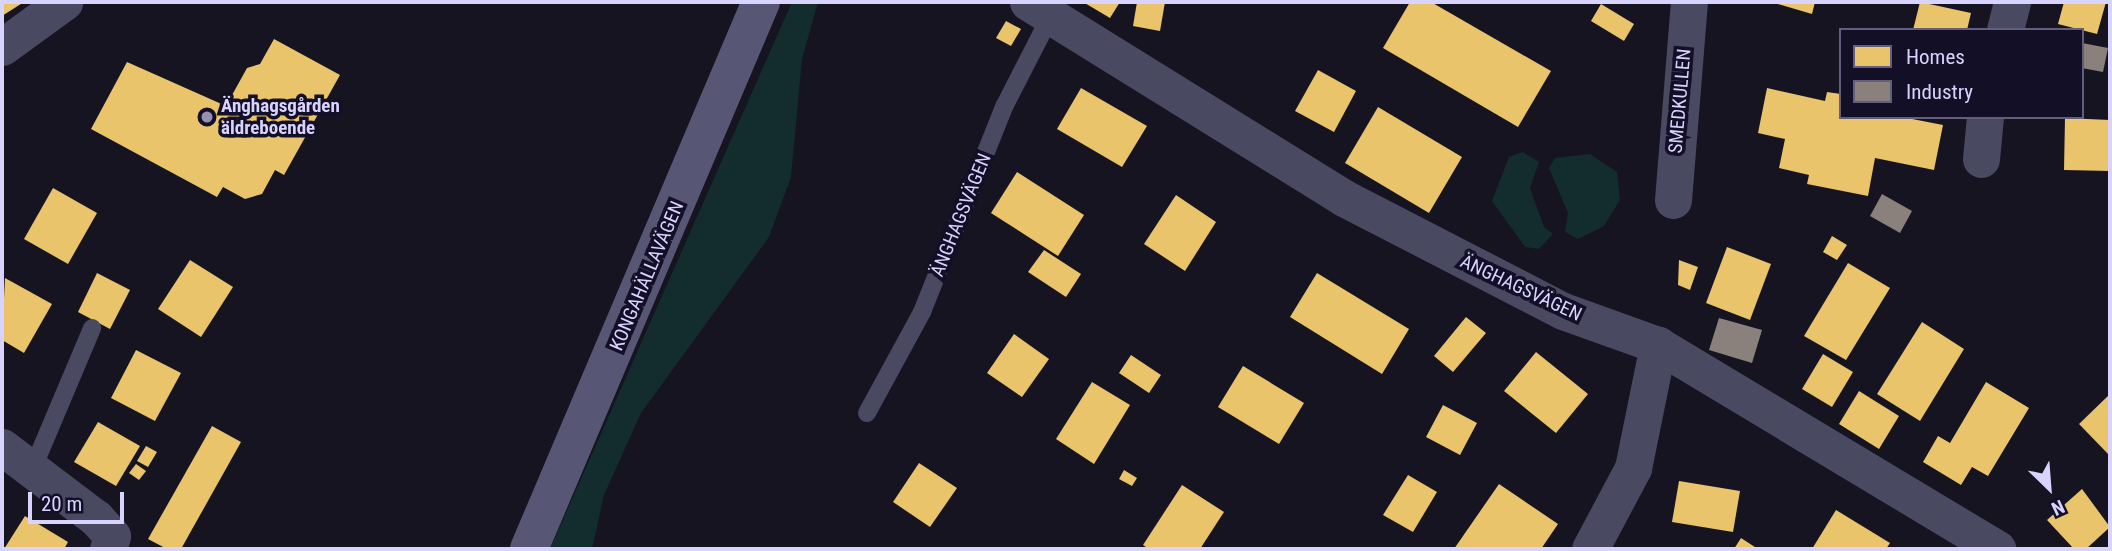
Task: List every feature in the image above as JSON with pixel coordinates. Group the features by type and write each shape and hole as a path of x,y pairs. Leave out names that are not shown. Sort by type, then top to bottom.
{"street":[{"path":"2,47 64,2"},
{"name":"KONGAHÄLLAVÄGEN","path":"529,549 761,2"},
{"name":"SMEDKULLEN","path":"1673,200 1689,2"},
{"path":"2006,28 2012,2"},
{"name":"ÄNGHAGSVÄGEN","path":"1039,8 1344,198 1563,311 1658,345 1997,549"},
{"path":"1981,159 1984,119"},
{"path":"1590,549 1633,468 1658,345"},
{"path":"2,447 96,518 112,536 108,549"}],"lane":[{"name":"ÄNGHAGSVÄGEN","path":"867,413 922,312 1005,106 1039,8"},
{"path":"33,468 92,328"}],"green space":[{"path":"792,2 818,2 802,59 791,177 769,237 641,413 604,495 592,549 550,549"},
{"path":"1523,152 1539,162 1530,188 1544,227 1553,234 1539,249 1525,247 1492,201 1509,157"},
{"path":"1590,154 1617,172 1620,200 1604,226 1578,239 1565,232 1568,213 1549,168 1555,158"}],"building: Homes":[{"path":"2,2 24,2 2,16"},
{"path":"1083,2 1120,2 1110,18"},
{"path":"1137,2 1165,2 1160,31 1133,26"},
{"path":"1410,2 1431,2 1551,71 1518,127 1383,48"},
{"path":"1771,2 1815,2 1812,14"},
{"path":"1920,2 1971,13 1967,28 1914,28"},
{"path":"2064,2 2106,2 2097,34 2084,31 2084,28 2058,24"},
{"path":"1601,4 1634,24 1624,41 1591,21"},
{"path":"1006,21 1021,29 1011,46 996,38"},
{"name":"Änghagsgården äldreboende","path":"274,39 340,75 284,175 275,170 262,194 245,199 223,187 217,197 91,129 127,62 226,106 247,68 260,64"},
{"path":"1318,70 1356,91 1334,132 1295,111"},
{"path":"1081,88 1147,126 1122,167 1057,129"},
{"path":"1767,88 1825,101 1827,92 1839,94 1839,119 1912,119 1943,125 1934,170 1875,158 1868,196 1807,184 1809,175 1779,168 1785,139 1758,133"},
{"path":"1378,107 1462,157 1429,213 1345,163"},
{"path":"2065,119 2110,120 2110,171 2064,170"},
{"path":"1017,172 1084,215 1058,256 991,213"},
{"path":"53,188 97,213 68,264 24,239"},
{"path":"1176,195 1216,222 1185,271 1144,244"},
{"path":"1832,236 1847,245 1837,260 1823,252"},
{"path":"1727,247 1771,264 1750,320 1706,303"},
{"path":"1044,250 1081,274 1066,297 1028,272"},
{"path":"190,260 233,287 201,337 158,309"},
{"path":"1679,260 1698,267 1690,290 1678,285"},
{"path":"1848,263 1890,288 1846,360 1804,336"},
{"path":"97,273 130,290 110,329 78,312"},
{"path":"1317,273 1409,329 1382,374 1290,317"},
{"path":"5,278 52,304 24,353 2,340"},
{"path":"1466,317 1486,333 1453,372 1434,356"},
{"path":"1922,322 1964,349 1920,421 1877,394"},
{"path":"1014,334 1049,359 1022,397 987,373"},
{"path":"136,350 181,373 155,421 111,398"},
{"path":"1536,352 1588,394 1556,433 1504,391"},
{"path":"1823,354 1853,372 1832,407 1802,389"},
{"path":"1131,355 1161,375 1149,393 1119,373"},
{"path":"1243,366 1304,403 1279,444 1218,407"},
{"path":"1092,382 1130,405 1094,464 1056,439"},
{"path":"1986,382 2029,408 1988,476 1972,467 1961,485 1923,462 1938,436 1950,443"},
{"path":"1859,391 1899,416 1879,449 1839,424"},
{"path":"2110,394 2110,456 2079,424"},
{"path":"1443,405 1477,423 1460,455 1426,437"},
{"path":"98,422 140,446 116,486 74,462"},
{"path":"212,426 241,442 181,549 167,549 148,539"},
{"path":"146,446 157,452 148,467 137,461"},
{"path":"919,463 957,488 930,527 893,502"},
{"path":"136,464 146,471 139,480 129,473"},
{"path":"1124,470 1137,478 1132,486 1119,479"},
{"path":"1408,475 1437,492 1413,532 1383,515"},
{"path":"1679,481 1740,491 1733,532 1672,522"},
{"path":"1499,484 1558,524 1541,549 1454,549"},
{"path":"1182,485 1224,512 1200,549 1149,549 1143,545"},
{"path":"2082,489 2110,527 2086,549 2074,549 2047,520"},
{"path":"1836,510 1890,543 1886,549 1812,549"},
{"path":"25,516 68,542 64,549 4,549"},
{"path":"1741,538 1758,549 1734,549"}],"building: Industry":[{"path":"2084,43 2108,48 2103,72 2084,68"},
{"path":"1882,194 1912,211 1900,233 1870,216"},
{"path":"1719,318 1762,330 1752,363 1709,350"}],"place":[{"name":"Änghagsgården äldreboende","path":"207,117"}]}
